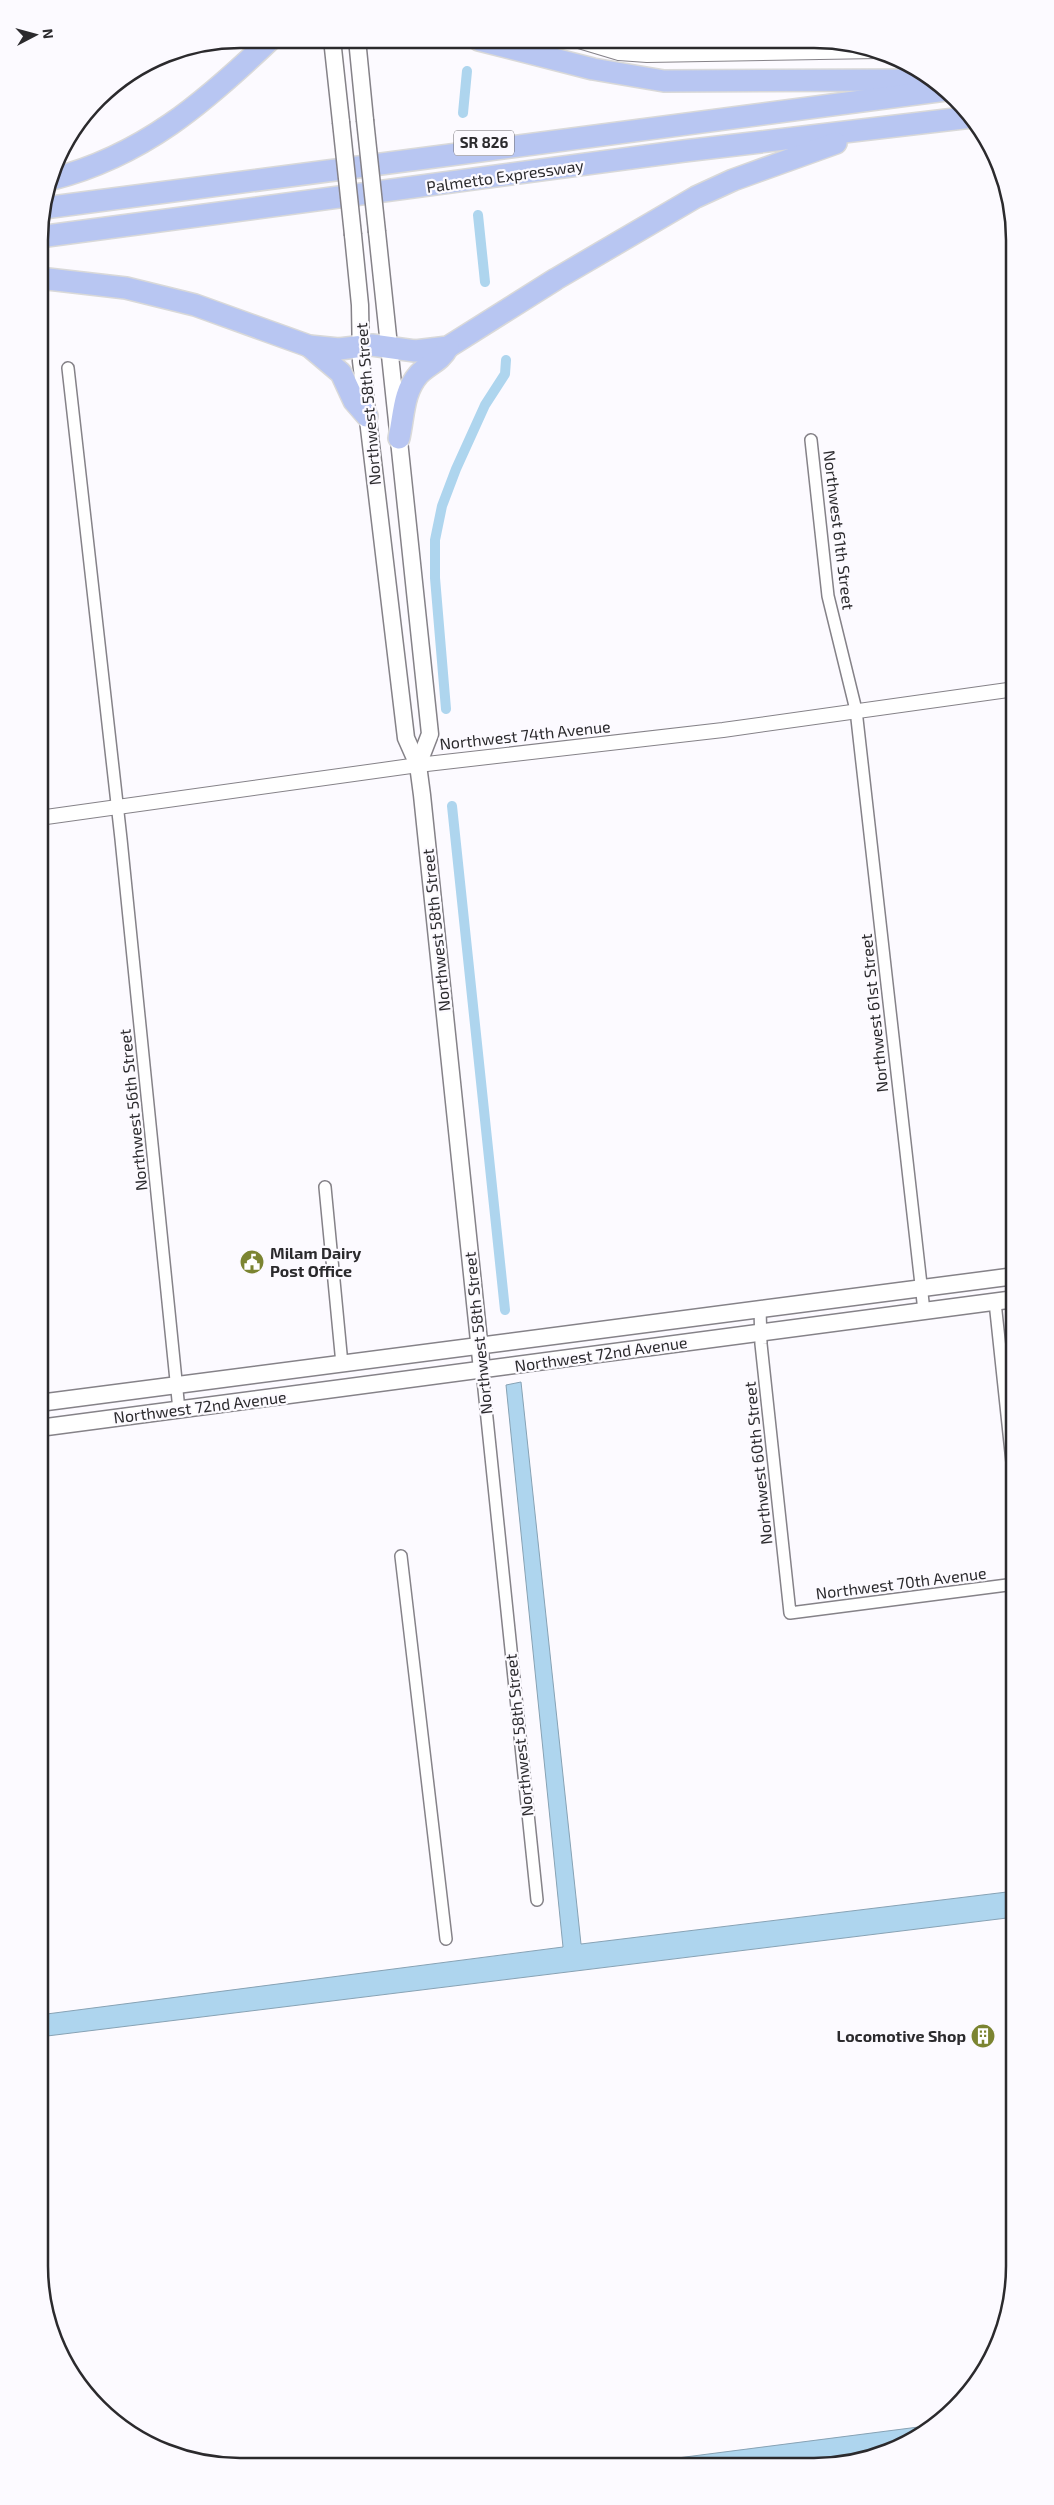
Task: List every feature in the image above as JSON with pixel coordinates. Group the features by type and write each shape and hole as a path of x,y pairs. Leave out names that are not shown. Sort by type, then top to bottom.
{"highway":[{"path":"59,176 118,156 170,126 196,107 262,47"},
{"path":"506,47 593,69 664,81 920,79"},
{"name":"SR 826","path":"53,195 435,149 680,116 920,80"},
{"path":"50,207 936,91"},
{"path":"48,226 953,107"},
{"name":"Palmetto Expressway","path":"48,237 684,151 963,118"},
{"path":"48,279 126,288 195,305 309,346 339,349 361,346 388,346 414,351 448,347 556,279 696,197 766,167 875,130"},
{"path":"309,346 341,373 354,401 367,416"},
{"path":"399,438 404,401 410,387 423,371 441,359 448,347"}],"main road":[{"name":"Northwest 58th Street","path":"333,47 360,305 361,346 367,416 406,738 418,765 482,1370"},
{"name":"Northwest 58th Street","path":"358,47 430,734 418,765"},
{"name":"Northwest 72nd Avenue","path":"48,1402 1006,1277"},
{"name":"Northwest 72nd Avenue","path":"48,1427 1006,1300"}],"street":[{"path":"599,47 619,53 647,56 854,52"},
{"name":"Northwest 56th Street","path":"68,368 117,807 179,1410"},
{"name":"Northwest 61th Street","path":"811,440 828,596 856,710"},
{"name":"Northwest 74th Avenue","path":"48,817 418,765 723,730 1006,690"},
{"name":"Northwest 61st Street","path":"856,710 924,1312"},
{"path":"325,1187 342,1364"},
{"path":"995,1302 1006,1405"},
{"name":"Northwest 60th Street","path":"760,1309 790,1614"},
{"name":"Northwest 58th Street","path":"482,1370 537,1900"},
{"path":"402,1556 446,1939"},
{"name":"Northwest 70th Avenue","path":"790,1614 1006,1585"}],"water":[{"path":"521,1382 581,1944 1006,1892 1006,1918 48,2036 48,2014 563,1947 506,1385"},
{"path":"918,2427 888,2443 840,2456 815,2458 677,2458"}],"waterway":[{"path":"463,113 467,71"},
{"path":"478,215 485,282"},
{"path":"446,709 435,578 435,540 442,506 456,469 485,405 505,374 506,360"},
{"path":"452,806 505,1310"}],"place":[{"name":"Milam Dairy Post Office","path":"252,1262"},
{"name":"Locomotive Shop","path":"983,2036"}]}
